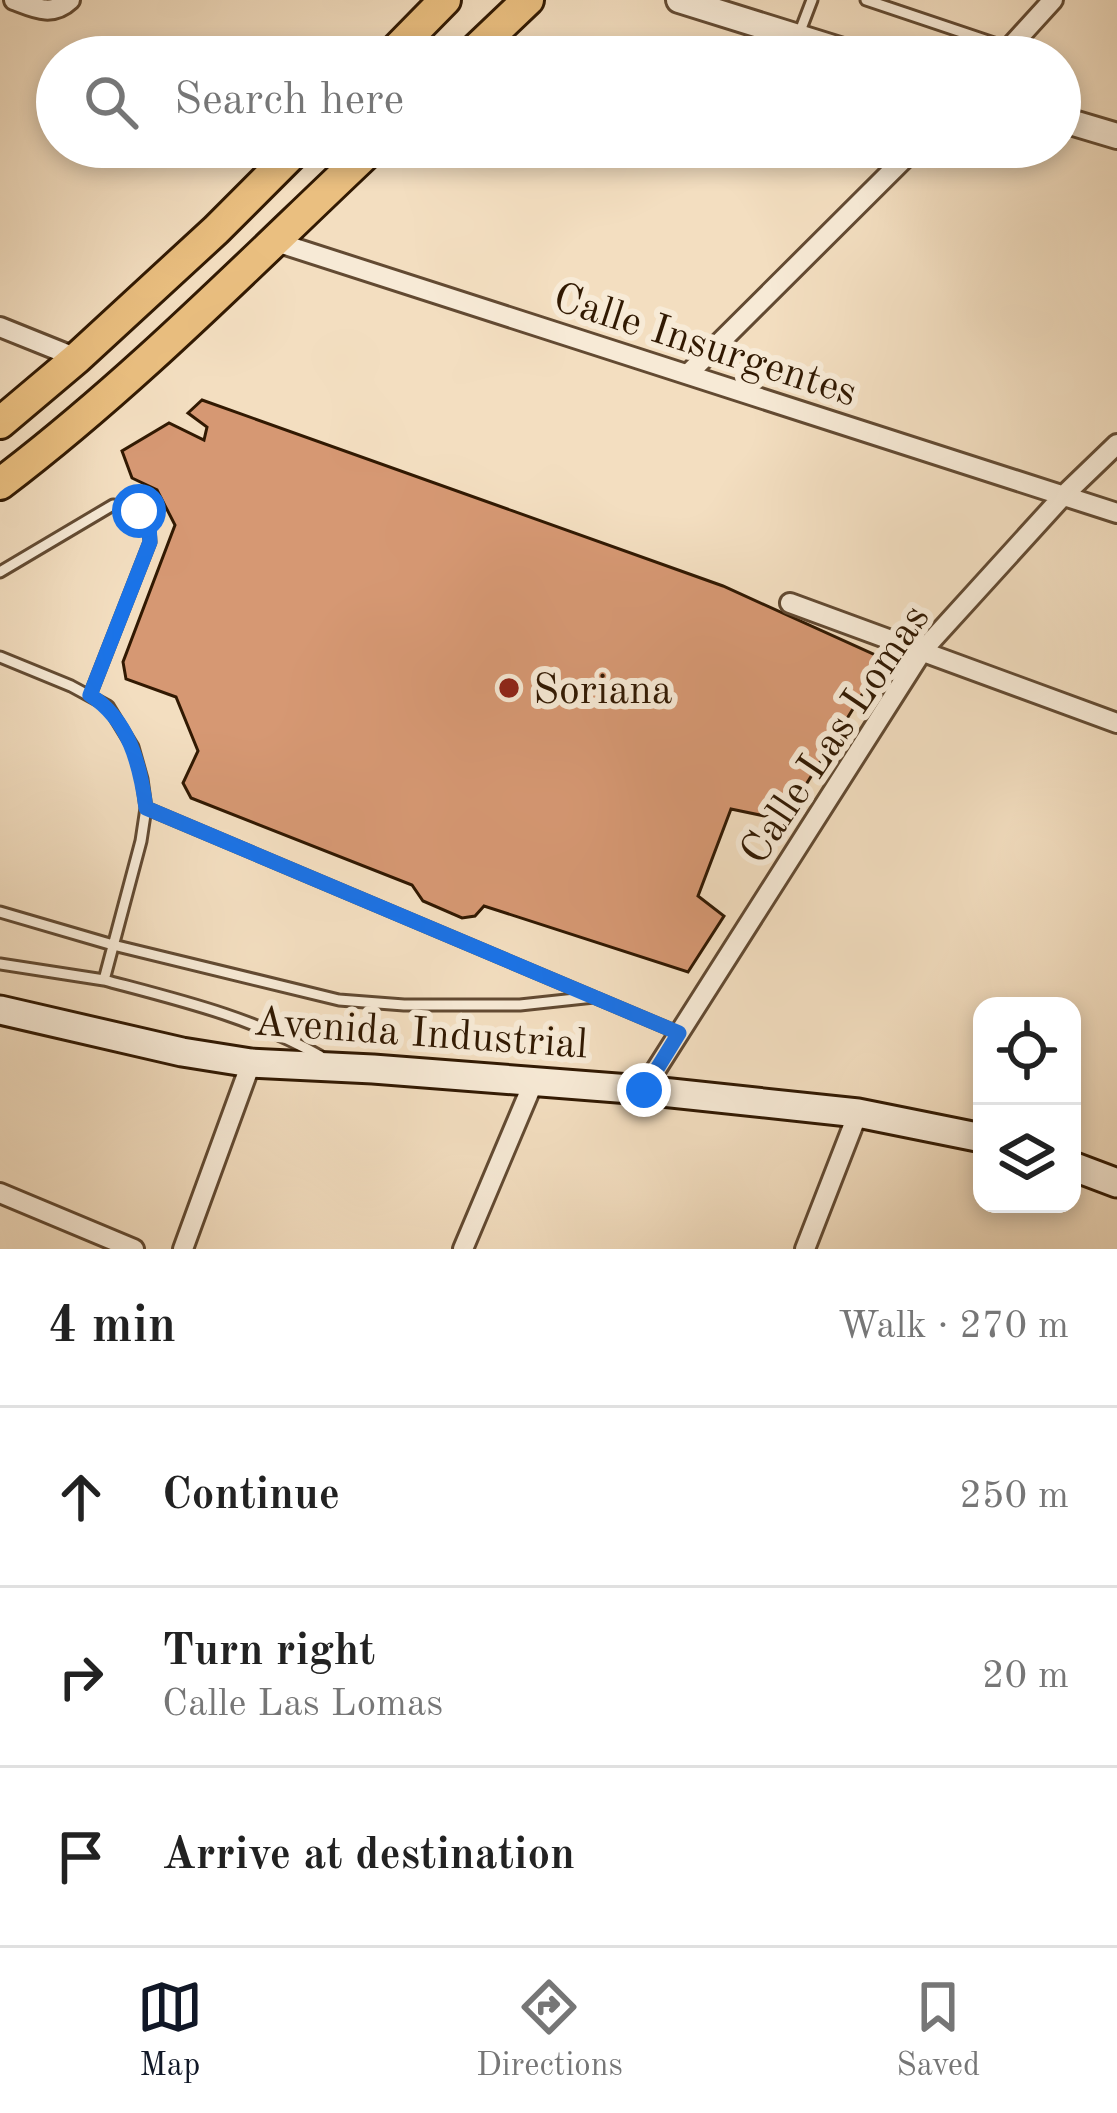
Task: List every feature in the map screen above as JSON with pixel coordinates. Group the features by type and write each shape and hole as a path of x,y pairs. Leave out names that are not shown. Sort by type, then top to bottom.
{"main road":[{"path":"410,36 446,0"},
{"path":"490,36 528,0"},
{"path":"0,423 77,358 278,168"},
{"path":"0,484 125,379 351,168"},
{"name":"Avenida Industrial","path":"0,1010 251,1063 644,1090 857,1113 973,1136"},
{"path":"1081,1170 1117,1184"}],"street":[{"path":"14,0 46,11 64,5"},
{"path":"679,0 795,36"},
{"path":"1020,36 1053,0"},
{"path":"1081,125 1117,136"},
{"path":"688,374 895,168"},
{"name":"Calle Insurgentes","path":"273,241 1117,513"},
{"path":"0,326 77,358"},
{"name":"Calle Las Lomas","path":"644,1090 922,650 1117,444"},
{"path":"790,603 1117,723"},
{"path":"184,1249 251,1063"},
{"path":"463,1249 534,1082"},
{"path":"805,1249 857,1113"},
{"path":"0,1193 134,1249"}],"lane":[{"path":"798,36 812,0"},
{"path":"866,0 962,36"},
{"path":"0,572 113,506 139,511 149,524 150,542 90,695"},
{"path":"0,657 108,706 133,747 146,808 104,980"},
{"path":"146,808 679,1033"},
{"path":"0,911 112,945 339,1000 520,1005 594,997"},
{"path":"0,964 104,980 222,1011 269,1029 340,1067"}],"building":[{"name":"Soriana","path":"202,400 723,586 884,659 784,820 731,809 698,896 724,916 688,972 484,906 475,916 462,918 423,901 412,885 191,798 183,783 198,751 176,697 126,679 123,662 175,525 157,490 132,478 122,451 169,423 204,440 207,427 188,413"}],"place":[{"name":"Soriana","path":"509,688"}],"route":[{"path":"139,511 149,524 150,542 90,695 108,706 133,747 146,808 679,1033 644,1090"}]}
